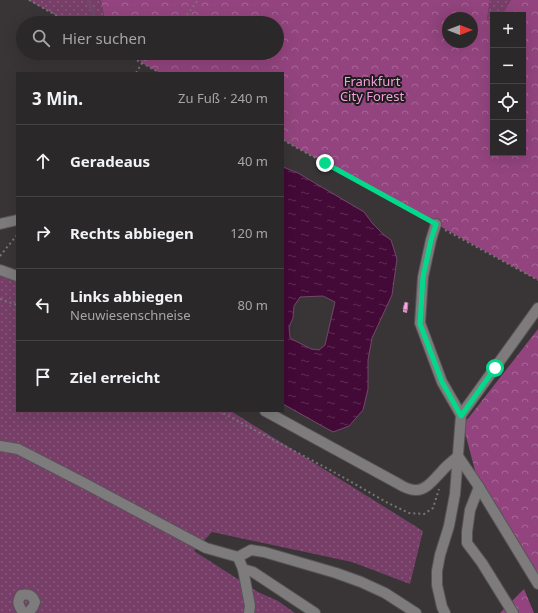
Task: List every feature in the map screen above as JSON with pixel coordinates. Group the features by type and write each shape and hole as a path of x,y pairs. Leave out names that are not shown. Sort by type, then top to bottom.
{"lane":[{"path":"0,224 16,220"},
{"path":"436,224 423,277 420,324 442,382 461,416"},
{"path":"0,270 16,276"},
{"path":"445,613 442,607 437,585 437,571 440,555 449,526 455,494 461,416 538,308"},
{"path":"267,412 397,483 415,490 422,489 430,483 458,456"},
{"path":"0,446 18,449 206,548 238,557 251,550 264,552 336,573 384,592 416,613"},
{"path":"458,456 479,487 538,584"},
{"path":"479,487 470,510 467,543 482,563 513,613"},
{"path":"238,557 243,569 250,606 249,613"},
{"path":"243,569 253,572 315,613"},
{"path":"23,613 19,606 18,600 21,595 28,594 32,596 35,602 28,613"}],"path":[{"path":"29,0 58,16"},
{"path":"186,16 198,0"},
{"path":"137,60 158,72"},
{"path":"137,72 142,63 146,60"},
{"path":"284,141 538,280"},
{"path":"0,256 16,236"},
{"path":"0,299 16,305"},
{"path":"221,412 409,513 424,514 433,508 439,488"}],"shaded area":[{"path":"28,0 101,0 104,16 57,16"},
{"path":"490,0 511,0 504,12 490,12 490,20 487,19"},
{"path":"0,274 16,277 16,412 233,412 423,531 410,584 352,562 212,532 194,551 258,592 278,601 295,613 0,613"}],"green space":[{"name":"Frankfurt City Forest","path":"101,0 490,0 487,19 490,20 490,156 526,156 526,12 504,12 511,0 538,0 538,280 284,141 284,72 158,72 142,63 140,60 284,60 284,16 104,16"},
{"path":"538,329 538,578 478,482 463,425"},
{"path":"524,589 534,613 500,613"}],"water":[{"path":"284,167 298,173 364,212 373,224 391,240 397,259 392,295 372,338 368,360 368,389 363,410 349,426 333,432 284,405","holes":["323,296 335,302 325,345 319,350 311,349 290,338 289,327 293,318 294,306 300,297"]}],"building":[{"path":"405,302 408,303 407,310 403,309"}],"waterway":[{"path":"88,0 94,16"}],"route":[{"path":"325,163 436,224 423,277 420,324 442,382 461,416 495,368"}]}
